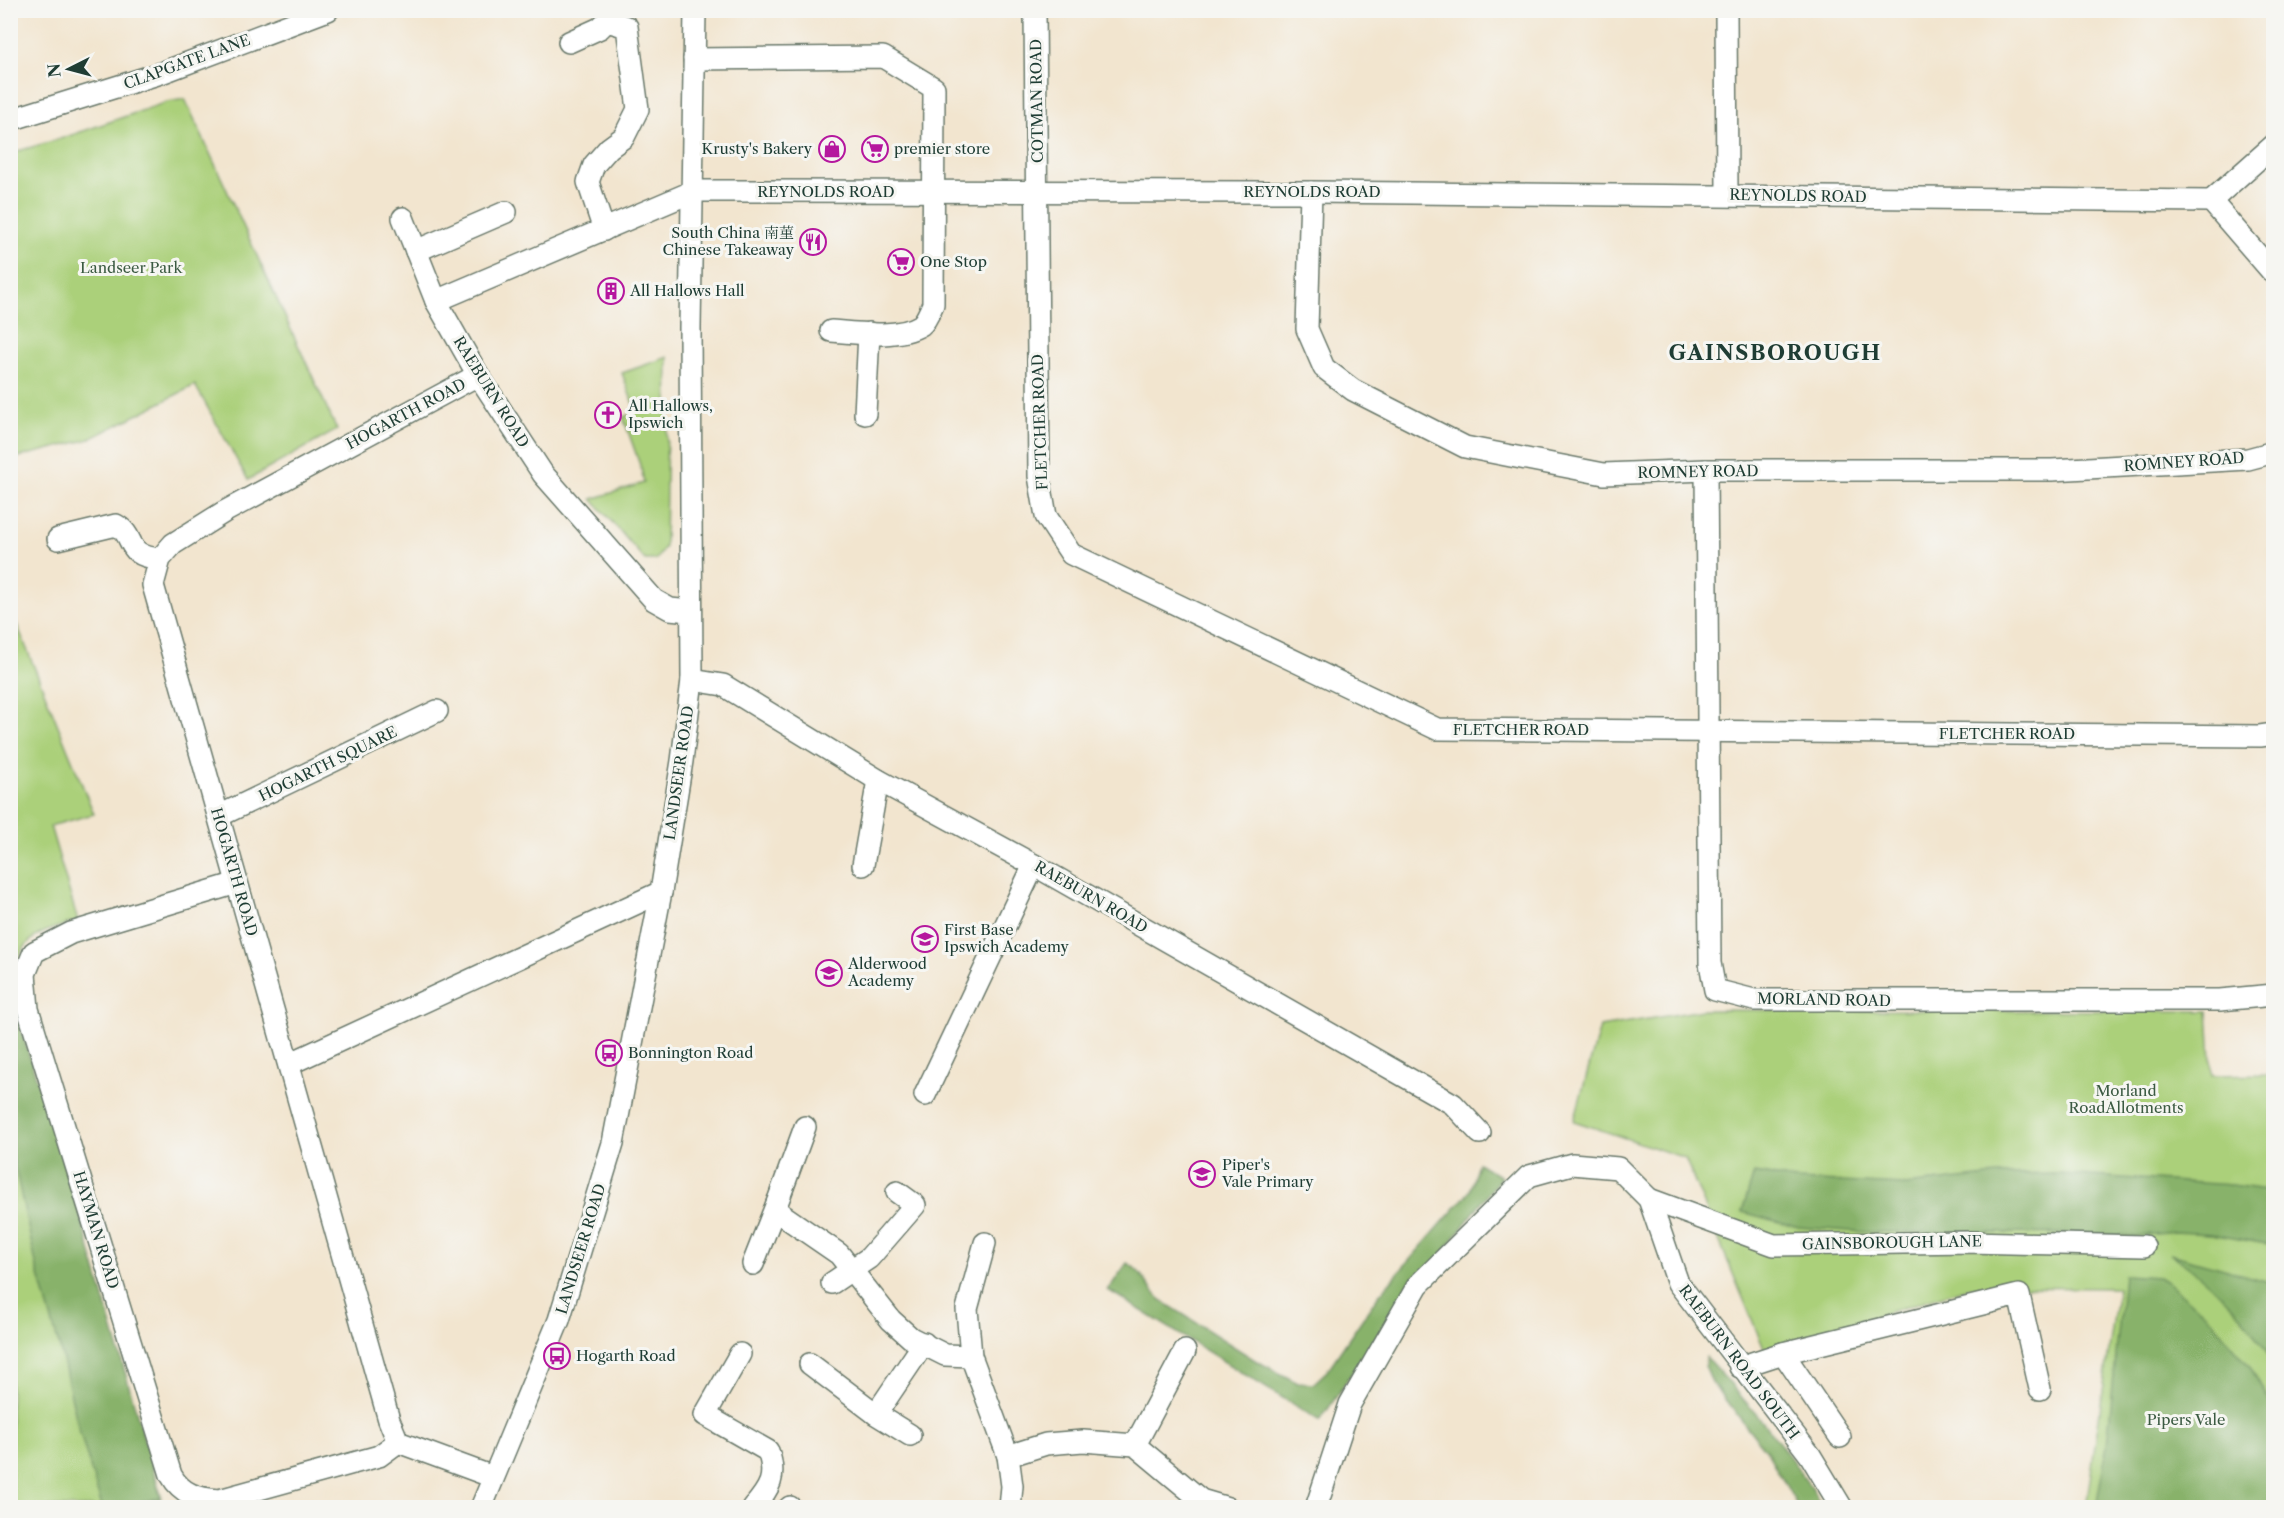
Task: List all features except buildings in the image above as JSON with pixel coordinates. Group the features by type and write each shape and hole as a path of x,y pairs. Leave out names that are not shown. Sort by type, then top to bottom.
{"street":[{"name":"CLAPGATE LANE","path":"10,120 161,73 328,10"},
{"name":"LANDSEER ROAD","path":"481,1508 559,1320 613,1143 661,892 682,761 692,680 690,328 694,191 695,10"},
{"name":"COTMAN ROAD","path":"1035,10 1037,191"},
{"path":"1726,10 1727,195"},
{"path":"569,42 621,20 638,109 624,136 594,165 588,182 604,230"},
{"path":"694,59 883,57 934,88 933,304 923,323 909,330 869,333 831,331"},
{"path":"2274,145 2211,201 2274,274"},
{"name":"REYNOLDS ROAD","path":"436,301 694,191 1311,192 2211,201"},
{"name":"FLETCHER ROAD","path":"1037,191 1039,476 1046,516 1071,554 1437,729 2248,736 2274,734"},
{"name":"ROMNEY ROAD","path":"1311,192 1307,329 1324,368 1353,390 1465,447 1604,474 1706,470 2052,470 2248,459 2274,452"},
{"path":"416,251 506,212"},
{"name":"RAEBURN ROAD","path":"403,218 436,301 478,375 543,474 654,600 670,609 690,611"},
{"path":"865,414 869,333"},
{"name":"HOGARTH ROAD","path":"398,1442 388,1420 153,585 160,560 173,544 224,512 478,375"},
{"name":"MORLAND ROAD","path":"1706,470 1710,963 1716,990 1754,1000 2220,1000 2274,995"},
{"path":"58,539 116,525 122,528 135,551 144,558 160,560"},
{"name":"RAEBURN ROAD","path":"692,680 723,685 878,780 1034,865 1453,1104 1480,1133"},
{"name":"HOGARTH SQUARE","path":"219,816 437,711"},
{"path":"863,865 878,780"},
{"path":"925,1095 1034,865"},
{"name":"HAYMAN ROAD","path":"237,883 71,933 34,952 25,974 28,1009 168,1464 177,1486 196,1498 219,1500 379,1456 398,1442"},
{"path":"289,1064 661,892"},
{"path":"753,1264 805,1127"},
{"name":"RAEBURN ROAD SOUTH","path":"1316,1508 1350,1404 1418,1284 1528,1176 1572,1164 1618,1168 1649,1199 1678,1284 1810,1455 1842,1508"},
{"path":"832,1283 869,1258 915,1205 897,1192"},
{"name":"GAINSBOROUGH LANE","path":"1649,1199 1774,1245 1969,1242 2144,1246"},
{"path":"774,1210 839,1254 891,1320 911,1338 924,1343 932,1351 945,1355 971,1356"},
{"path":"985,1243 967,1309 971,1356 1008,1456 1012,1486 1010,1508"},
{"path":"1740,1367 1783,1353 2019,1295 2040,1389"},
{"path":"876,1414 924,1343"},
{"path":"1135,1445 1185,1351"},
{"path":"1783,1353 1840,1437"},
{"path":"740,1354 705,1415 768,1451 773,1465 769,1488 753,1508"},
{"path":"810,1364 876,1414 910,1435"},
{"path":"1008,1456 1046,1444 1083,1441 1135,1445 1201,1500 1228,1508"},
{"path":"398,1442 493,1477"}],"green space":[{"name":"Landseer Park","path":"185,99 337,430 248,480 195,385 90,439 11,459 11,153 63,138 167,102"},
{"path":"668,357 665,547 656,560 645,560 592,499 644,483 623,417 636,412 622,373"},
{"path":"11,610 94,814 50,826 78,921 41,933 33,939 20,955 11,982"},
{"path":"10,973 22,973 15,999 15,1011 81,1218 161,1498 102,1507 78,1426 62,1356 37,1268 11,1149"},
{"path":"10,1005 161,1495 158,1507 11,1507"},
{"path":"1702,1010 2208,1011 2212,1075 2273,1074 2273,1507 2086,1507 2118,1288 1969,1287 1765,1351 1685,1158 1574,1121 1600,1027"},
{"path":"1478,1163 1501,1177 1385,1324 1320,1421 1108,1290 1127,1263 1137,1270 1162,1301 1255,1360 1298,1383 1313,1384 1327,1371 1378,1296 1470,1191"},
{"path":"1754,1173 1796,1180 1905,1185 1997,1175 2060,1174 2232,1185 2273,1191 2273,1245 2211,1234 2176,1232 2134,1236 1864,1232 1798,1227 1742,1212"},
{"path":"2170,1254 2273,1283 2273,1363 2253,1331 2229,1302"},
{"name":"Pipers Vale","path":"2124,1275 2159,1277 2167,1282 2209,1317 2252,1370 2273,1408 2273,1507 2096,1507 2107,1445"},
{"path":"1706,1357 1783,1448 1822,1507 1798,1507 1767,1452 1712,1383 1705,1366"}],"place":[{"name":"Krusty's Bakery","path":"832,149"},
{"name":"premier store","path":"875,149"},
{"name":"South China 南菫 Chinese Takeaway","path":"813,242"},
{"name":"One Stop","path":"901,262"},
{"name":"All Hallows Hall","path":"611,291"},
{"name":"All Hallows, Ipswich","path":"608,415"},
{"name":"First Base Ipswich Academy","path":"925,939"},
{"name":"Alderwood Academy","path":"829,973"},
{"name":"Bonnington Road","path":"609,1053"},
{"name":"Piper's Vale Primary","path":"1202,1174"},
{"name":"Hogarth Road","path":"557,1356"}],"district":[{"name":"GAINSBOROUGH","path":"1775,353"}],"park label":[{"name":"Morland RoadAllotments","path":"2126,1100"}]}
